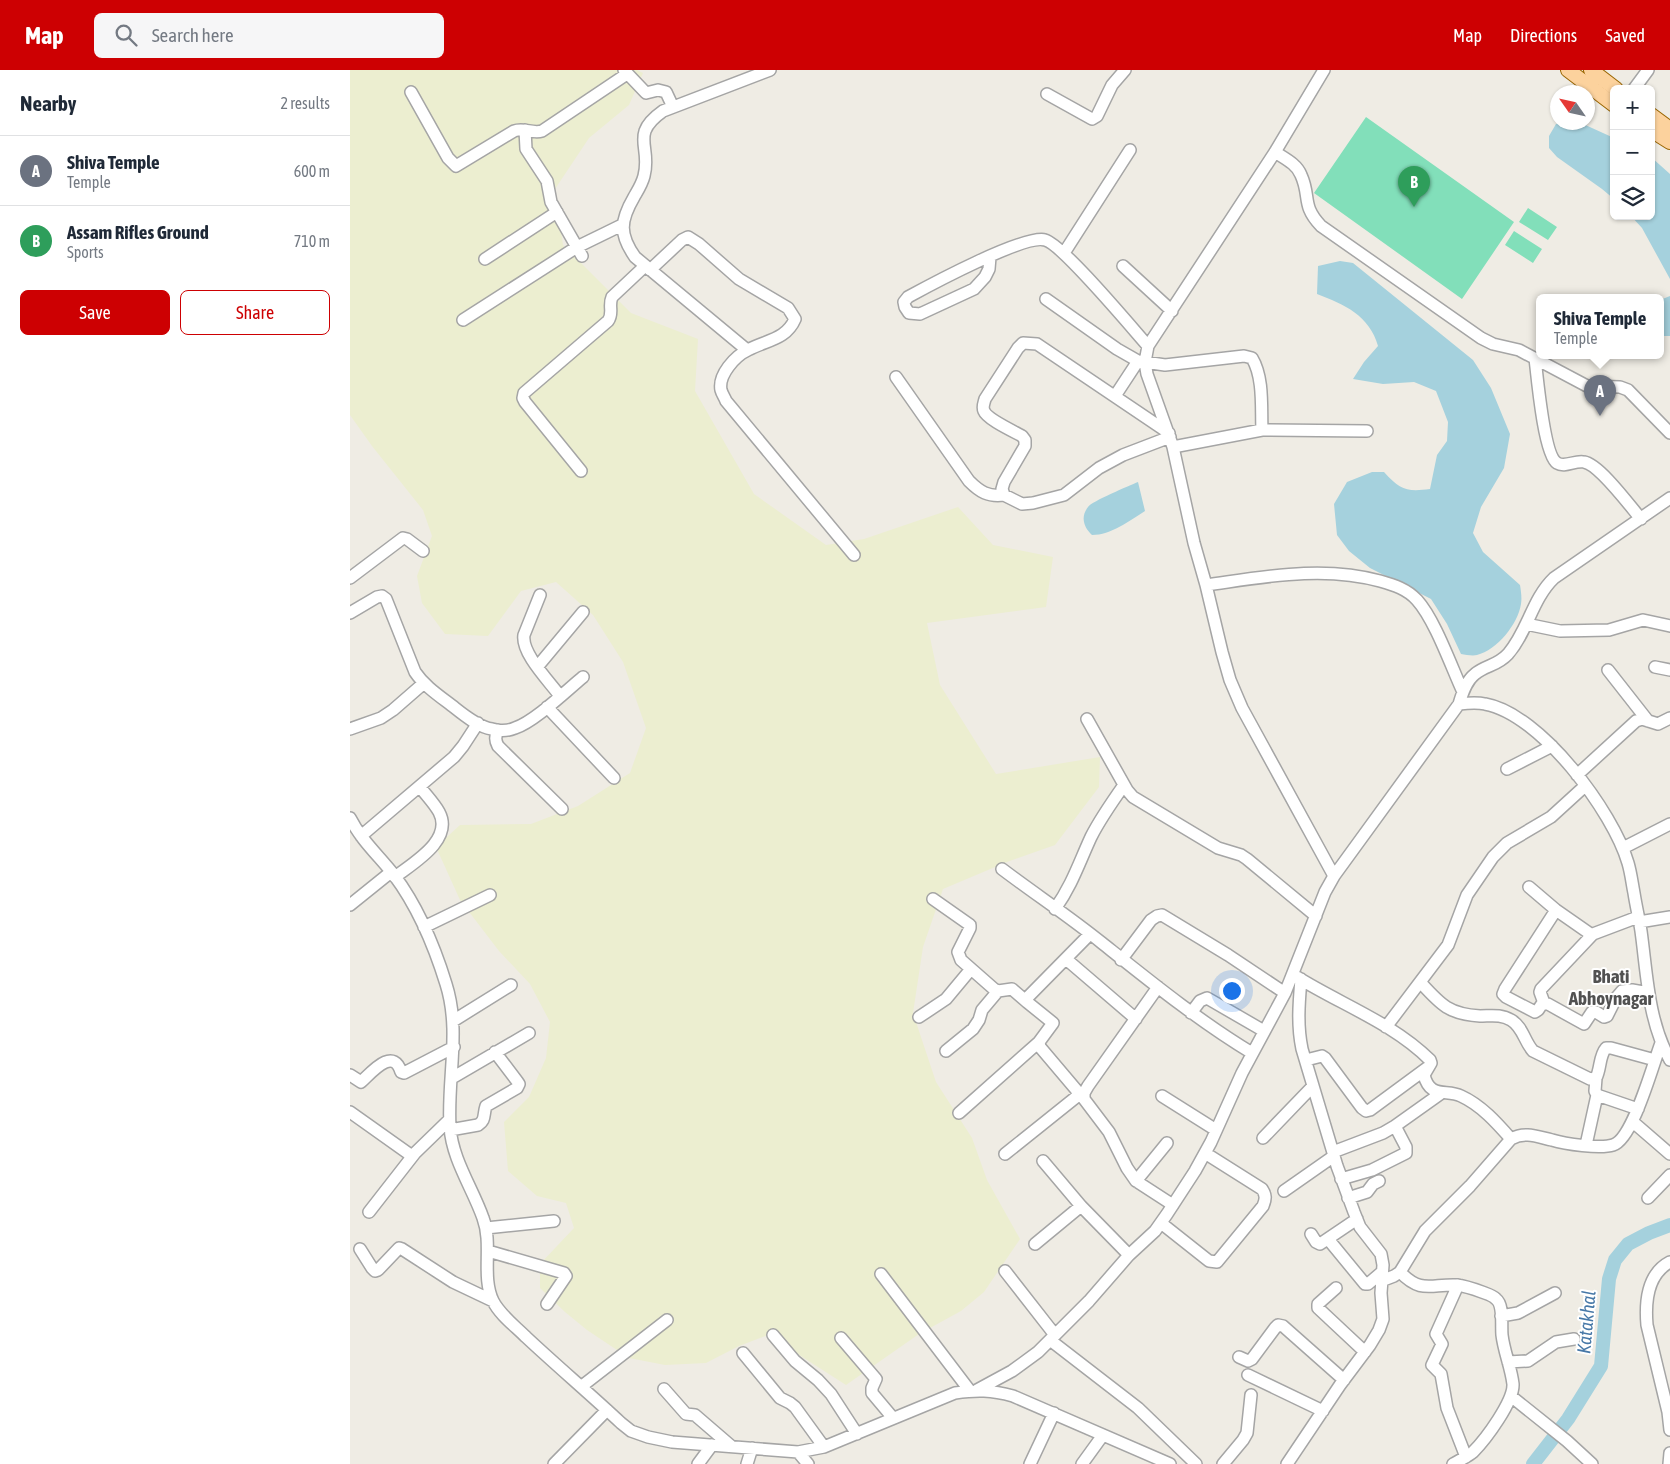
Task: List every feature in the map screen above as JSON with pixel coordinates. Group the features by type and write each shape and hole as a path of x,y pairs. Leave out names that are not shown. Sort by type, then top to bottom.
{"main road":[{"path":"1568,70 1610,102"},
{"path":"1596,71 1612,85"},
{"path":"1655,118 1670,129"},
{"path":"1655,133 1670,142"}],"street":[{"path":"747,350 635,257 628,247 622,225 644,176 646,166 644,133 646,126 652,119 663,111 767,70"},
{"path":"1047,94 1092,119 1097,116 1112,85 1125,70"},
{"path":"1115,396 1142,361 1148,346 1275,152 1324,70"},
{"path":"1637,85 1648,70"},
{"path":"411,92 448,158 456,166 514,131 520,129 536,133 542,131 626,72 646,93 658,90 666,92 673,107"},
{"path":"525,130 526,149 547,181 549,196 579,251"},
{"path":"1064,253 1130,150"},
{"path":"1275,152 1295,166 1301,175 1307,205 1312,216 1321,226 1472,333 1493,344 1519,350 1535,358 1545,434 1554,459 1557,463 1564,465 1583,462 1591,465 1604,476 1641,518"},
{"path":"485,259 557,212"},
{"path":"463,320 622,225"},
{"path":"581,471 525,402 523,398 524,393 608,321 612,316 610,302 612,297 682,240 688,238 699,244 739,279 788,308 795,319 792,327 786,333 770,342 747,350 732,362 721,381 721,390 726,401 854,555"},
{"path":"990,257 985,277 974,288 920,314 909,313 905,307 904,302 908,297 946,276 990,257 1030,240 1046,240 1053,243 1064,253 1148,346"},
{"path":"1123,266 1172,311"},
{"path":"1046,299 1117,349 1142,361 1165,365 1244,356 1252,358 1257,366 1262,430"},
{"path":"1004,495 1002,489 1004,482 1022,454 1025,440 1022,436 989,417 984,412 983,405 985,399 1023,343 1037,344 1115,396 1171,439"},
{"path":"1537,359 1587,386 1613,386 1628,390 1670,434"},
{"path":"1142,361 1171,439 1194,543 1230,680 1242,708 1334,876"},
{"path":"896,377 969,481 979,491 987,495 1004,495 1022,504 1064,495 1099,468 1123,455 1171,439 1262,430 1367,431"},
{"path":"1287,1464 1322,1411 1365,1352 1379,1330 1383,1319 1383,1265 1381,1254 1367,1237 1348,1198 1333,1154 1299,1033 1297,977 1316,916 1334,876 1459,704 1468,681 1476,673 1501,661 1508,653 1526,624 1545,587 1554,578 1670,498"},
{"path":"350,578 403,538 423,551"},
{"path":"1206,585 1309,573 1372,579 1406,590 1417,600 1428,615 1463,692"},
{"path":"540,595 523,640 527,652 560,696"},
{"path":"350,613 377,597 382,596 386,599 415,672 424,683 460,712 490,729 506,731 516,728 583,677"},
{"path":"538,666 583,612"},
{"path":"1526,624 1546,629 1570,631 1609,630 1643,620 1670,626"},
{"path":"1655,667 1670,670"},
{"path":"1608,670 1648,721"},
{"path":"350,729 381,718 424,683"},
{"path":"1459,704 1486,704 1501,709 1533,728 1552,746 1577,775 1612,827 1629,865 1639,919 1649,993 1661,1043 1670,1060"},
{"path":"546,707 614,778"},
{"path":"1577,775 1636,721 1642,719 1658,724 1670,718"},
{"path":"1088,719 1124,785 1133,797 1218,848 1241,854 1316,916"},
{"path":"478,723 454,757 420,787 354,828 393,874 411,902 424,927 447,985 452,1005 453,1021 454,1047 450,1125 454,1150 478,1202 486,1228 488,1280 493,1301 501,1312 542,1352 631,1431 648,1437 672,1442 798,1452 824,1447 955,1393 974,1390 994,1391 1014,1396 1170,1464"},
{"path":"498,730 495,741 498,746 562,809"},
{"path":"1507,769 1552,746"},
{"path":"1055,909 1073,881 1101,818 1124,785"},
{"path":"1386,1027 1448,945 1467,895 1493,857 1513,839 1551,817 1585,786"},
{"path":"350,905 435,844 442,829 442,821 439,813 420,787"},
{"path":"1623,848 1670,824"},
{"path":"1002,869 1090,934 1191,1014 1252,1053"},
{"path":"1529,887 1556,910 1588,933 1593,934"},
{"path":"424,927 490,895"},
{"path":"933,899 970,925 958,952 961,960 998,991"},
{"path":"1544,1003 1536,1012 1503,994 1556,910"},
{"path":"1121,960 1151,920 1162,915 1228,955 1285,993"},
{"path":"1649,993 1632,990 1622,991 1616,998 1607,1016 1604,1017 1596,1012 1592,1012 1584,1024 1544,1003 1540,992 1593,934 1639,919 1670,917"},
{"path":"1027,1002 1028,996 1090,934"},
{"path":"1066,959 1136,1019"},
{"path":"918,1017 946,999 971,969"},
{"path":"974,1390 1027,1362 1090,1301 1129,1255 1161,1223 1205,1153 1252,1053 1285,993 1297,977"},
{"path":"1297,977 1386,1027 1428,1057 1432,1063 1425,1072 1425,1079 1432,1089 1440,1094 1462,1096 1489,1116 1511,1139"},
{"path":"1421,983 1438,1001 1450,1010 1481,1016 1499,1015 1509,1019 1522,1030 1529,1046 1534,1051 1590,1079 1596,1078"},
{"path":"453,1021 511,985"},
{"path":"1005,1154 1082,1096 1158,987"},
{"path":"946,1051 972,1029 979,1020 982,1010 998,991 1012,989 1053,1023 1039,1042 959,1113"},
{"path":"1191,1014 1200,1001 1207,998 1264,1031"},
{"path":"452,1078 529,1033"},
{"path":"1039,1042 1040,1047 1082,1096 1109,1132 1127,1168 1136,1180 1173,1205"},
{"path":"1328,1238 1365,1284 1382,1276 1394,1276 1400,1272 1425,1231 1470,1186 1511,1139 1517,1135 1526,1134 1586,1145 1614,1145 1621,1140 1638,1108 1661,1043"},
{"path":"350,1075 361,1082 379,1065 390,1062 398,1065 401,1072 404,1073 454,1047"},
{"path":"1586,1145 1597,1095 1595,1091 1596,1078 1602,1052 1606,1048 1611,1048 1655,1060"},
{"path":"369,1212 412,1156 450,1125 478,1125 482,1123 485,1117 486,1106 517,1088 517,1081 496,1052"},
{"path":"1306,1060 1322,1056 1325,1058 1366,1111 1370,1110 1429,1066"},
{"path":"1263,1138 1313,1086"},
{"path":"1284,1191 1333,1154 1370,1139 1395,1126 1440,1094"},
{"path":"1597,1095 1638,1108"},
{"path":"1162,1096 1216,1130"},
{"path":"350,1112 412,1156"},
{"path":"1632,1122 1670,1154"},
{"path":"1341,1179 1372,1170 1406,1153 1406,1147 1395,1126"},
{"path":"1136,1180 1167,1143"},
{"path":"1161,1223 1209,1261 1217,1262 1263,1206 1266,1200 1262,1188 1205,1153"},
{"path":"1043,1161 1081,1206 1129,1255"},
{"path":"1648,1198 1670,1175"},
{"path":"1348,1198 1367,1192 1373,1184 1379,1182"},
{"path":"1035,1244 1081,1206"},
{"path":"1311,1234 1316,1242 1320,1244 1357,1219"},
{"path":"486,1228 554,1221"},
{"path":"360,1248 375,1271 399,1248 453,1282 493,1301"},
{"path":"488,1251 564,1273 566,1276 564,1281 547,1304"},
{"path":"1670,1262 1665,1264 1654,1278 1647,1297 1646,1312 1668,1412 1670,1430"},
{"path":"1005,1270 1053,1338 1138,1408 1196,1464"},
{"path":"1400,1272 1408,1280 1419,1285 1434,1287 1458,1285 1475,1290 1498,1300 1500,1305 1502,1339 1513,1385 1512,1397 1480,1444 1466,1457 1453,1464"},
{"path":"881,1274 974,1390"},
{"path":"1458,1285 1436,1334 1442,1344 1432,1365 1441,1374 1447,1408 1466,1457"},
{"path":"1336,1288 1318,1304 1318,1308 1365,1352"},
{"path":"1501,1316 1518,1312 1555,1293"},
{"path":"582,1386 667,1320"},
{"path":"1240,1357 1248,1361 1252,1359 1275,1328 1278,1325 1283,1326 1344,1380"},
{"path":"774,1335 791,1357 831,1394 857,1434"},
{"path":"841,1338 876,1379 872,1393 893,1418"},
{"path":"1508,1362 1528,1361 1556,1342 1574,1339"},
{"path":"742,1354 780,1398 795,1407 824,1447"},
{"path":"1248,1375 1322,1411"},
{"path":"664,1389 686,1414 695,1415 731,1446"},
{"path":"1223,1464 1247,1433 1251,1394"},
{"path":"1512,1397 1567,1441 1592,1464"},
{"path":"554,1464 607,1410"},
{"path":"1030,1464 1054,1413"},
{"path":"1082,1464 1103,1435"},
{"path":"698,1464 712,1445"},
{"path":"747,1464 752,1448"},
{"path":"798,1452 808,1464"},
{"path":"1669,1464 1670,1453"}],"green space":[{"path":"350,70 637,70 643,73 629,105 589,138 555,189 563,245 631,313 698,339 695,391 754,494 826,545 864,539 958,507 993,545 1053,557 1046,607 927,623 940,685 996,774 1100,757 1099,787 1055,845 1007,862 943,889 923,947 913,1013 936,1082 972,1138 987,1180 1020,1239 984,1292 961,1311 919,1334 846,1385 768,1335 739,1346 706,1363 665,1365 629,1358 587,1330 540,1288 540,1264 574,1228 566,1203 537,1196 508,1171 504,1122 529,1097 546,1058 550,1022 530,984 499,951 460,900 436,847 460,825 531,824 578,806 630,773 646,728 623,662 593,615 556,582 521,591 488,636 445,634 422,603 417,576 432,536 423,510 350,415"},
{"path":"1366,117 1514,222 1462,299 1314,193"},
{"path":"1528,208 1557,227 1548,240 1519,222"},
{"path":"1514,231 1542,249 1533,263 1505,245"}],"water":[{"path":"1595,129 1610,136 1610,196 1557,157 1549,148 1549,136 1552,130"},
{"path":"1655,161 1670,174 1670,279 1642,228 1635,220 1655,220"},
{"path":"1340,261 1353,263 1473,360 1491,388 1510,434 1504,468 1481,507 1473,533 1483,552 1520,585 1521,604 1516,620 1499,642 1492,648 1477,655 1461,654 1447,624 1431,599 1370,568 1349,551 1337,535 1334,504 1347,482 1372,472 1384,472 1395,483 1404,488 1410,490 1430,489 1437,455 1447,441 1448,422 1436,391 1414,382 1383,384 1353,379 1378,346 1369,327 1355,312 1317,294 1318,266"},
{"path":"1670,296 1670,336 1664,336 1664,298"},
{"path":"1138,482 1145,511 1113,530 1092,535 1084,522 1084,515 1088,507"}],"waterway":[{"name":"Katakhal","path":"1533,1464 1568,1419 1601,1366 1609,1279 1615,1260 1628,1244 1670,1225"}],"place":[{"name":"Assam Rifles Ground","path":"1414,207"},
{"name":"Shiva Temple","path":"1600,416"}],"district":[{"name":"Bhati Abhoynagar","path":"1611,987"}]}
